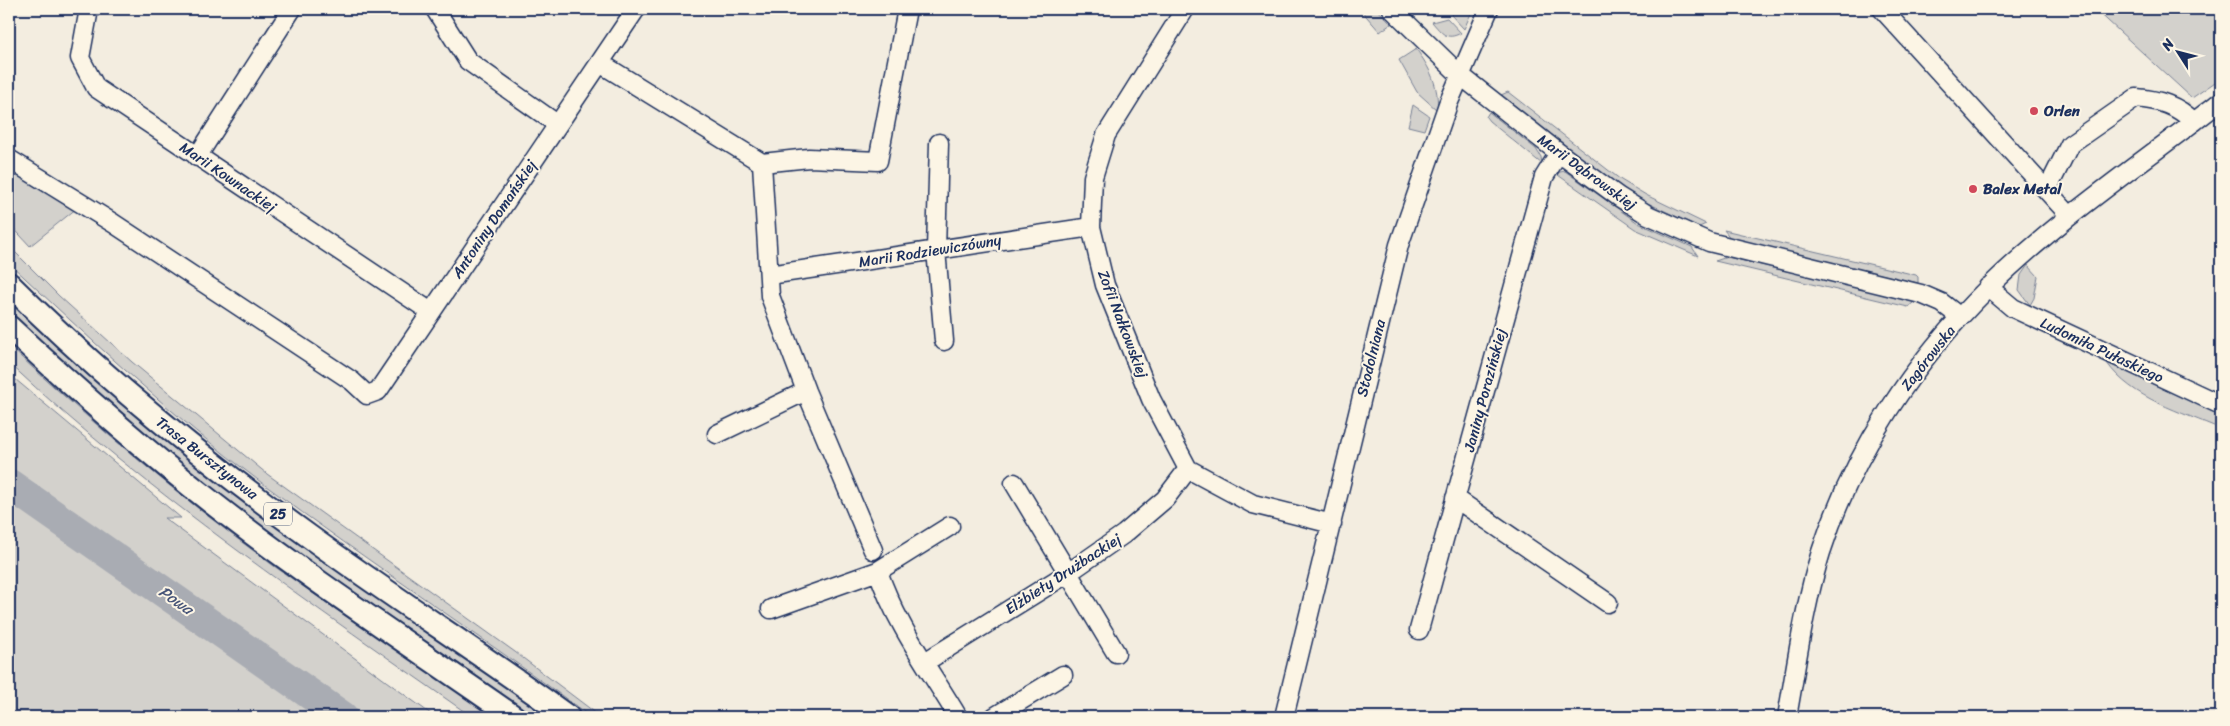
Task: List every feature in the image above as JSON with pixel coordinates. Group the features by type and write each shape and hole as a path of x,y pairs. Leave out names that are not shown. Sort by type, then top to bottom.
{"main road":[{"name":"Trasa Bursztynowa","path":"9,284 117,384 226,474 312,539 502,669 568,717"},
{"name":"Trasa Bursztynowa","path":"9,327 62,378 215,505 306,572 514,717"}],"street":[{"name":"Marii Kownackiej","path":"89,9 80,58 96,88 431,312"},
{"path":"197,157 292,9"},
{"path":"435,9 468,61 558,124"},
{"name":"Antoniny Domańskiej","path":"9,159 122,229 352,381 367,395 378,391 636,9"},
{"path":"600,63 762,163 809,158 878,161 907,9"},
{"name":"Zofii Nałkowskiej","path":"1185,9 1106,135 1093,177 1091,227 1105,285 1151,399 1188,469"},
{"name":"Marii Dąbrowskiej","path":"1392,9 1460,75 1559,153 1619,197 1648,215 1709,242 1739,251 1921,294 1942,303 1960,317"},
{"name":"Stodolniana","path":"1284,717 1399,245 1460,75 1489,9"},
{"path":"1882,9 2070,216"},
{"path":"2046,190 2070,144 2136,98 2159,100 2183,112 2194,122"},
{"name":"Zagórowska","path":"1787,717 1812,587 1822,552 1842,498 1855,470 1893,404 1933,348 1988,288 2070,216 2221,101"},
{"path":"939,143 936,250 944,341"},
{"name":"Janiny Porazińskiej","path":"1419,630 1544,177 1559,153"},
{"path":"762,163 770,296 806,391 872,550"},
{"name":"Marii Rodziewiczówny","path":"769,276 1091,227"},
{"name":"Ludomiła Pułaskiego","path":"1988,288 2013,308 2221,405"},
{"path":"717,434 806,391"},
{"path":"1188,469 1214,485 1253,504 1332,524"},
{"name":"Elżbiety Drużbackiej","path":"925,662 1068,573 1124,534 1165,499 1188,469"},
{"path":"1014,483 1116,653"},
{"path":"1456,498 1608,603"},
{"path":"771,609 878,571 950,526"},
{"path":"878,571 884,589 898,618 958,717"},
{"path":"994,717 1063,675"}],"shaded area":[{"path":"1360,9 1377,9 1391,24 1380,32"},
{"path":"1455,9 1473,9 1464,29 1451,15"},
{"path":"2095,9 2221,9 2221,78 2192,98"},
{"path":"1447,18 1461,33 1452,36 1445,35 1432,22"},
{"path":"1416,49 1425,63 1435,86 1437,110 1417,92 1399,60"},
{"path":"1508,92 1621,180 1646,195 1706,224 1699,227 1641,200 1616,185 1501,95"},
{"path":"1413,105 1429,116 1424,130 1408,126"},
{"path":"1489,112 1536,149 1541,157 1542,164 1489,121 1486,117"},
{"path":"9,171 77,208 30,246 9,223"},
{"path":"1565,171 1638,223 1692,247 1698,256 1635,229 1555,173"},
{"path":"1724,230 1916,275 1918,283 1731,239"},
{"path":"9,246 59,296 132,362 267,474 515,652 601,717 591,717 303,513 196,431 132,376 9,263"},
{"path":"1727,257 1910,300 1913,303 1908,307 1715,261"},
{"path":"2028,265 2038,276 2034,298 2030,305 2019,290 2021,275"},
{"path":"9,301 123,404 243,502 549,717 534,717 307,559 203,482 118,411 9,312"},
{"path":"9,346 138,460 205,514 274,566 492,717 472,717 293,591 176,504 63,412 9,363"},
{"path":"2107,363 2221,415 2221,429 2174,410 2144,395 2117,375"},
{"path":"9,374 181,518 164,518 435,717 9,717"}],"waterway":[{"name":"Powa","path":"9,484 343,717"}],"place":[{"name":"Orlen","path":"2034,111"},
{"name":"Balex Metal","path":"1973,189"}]}
